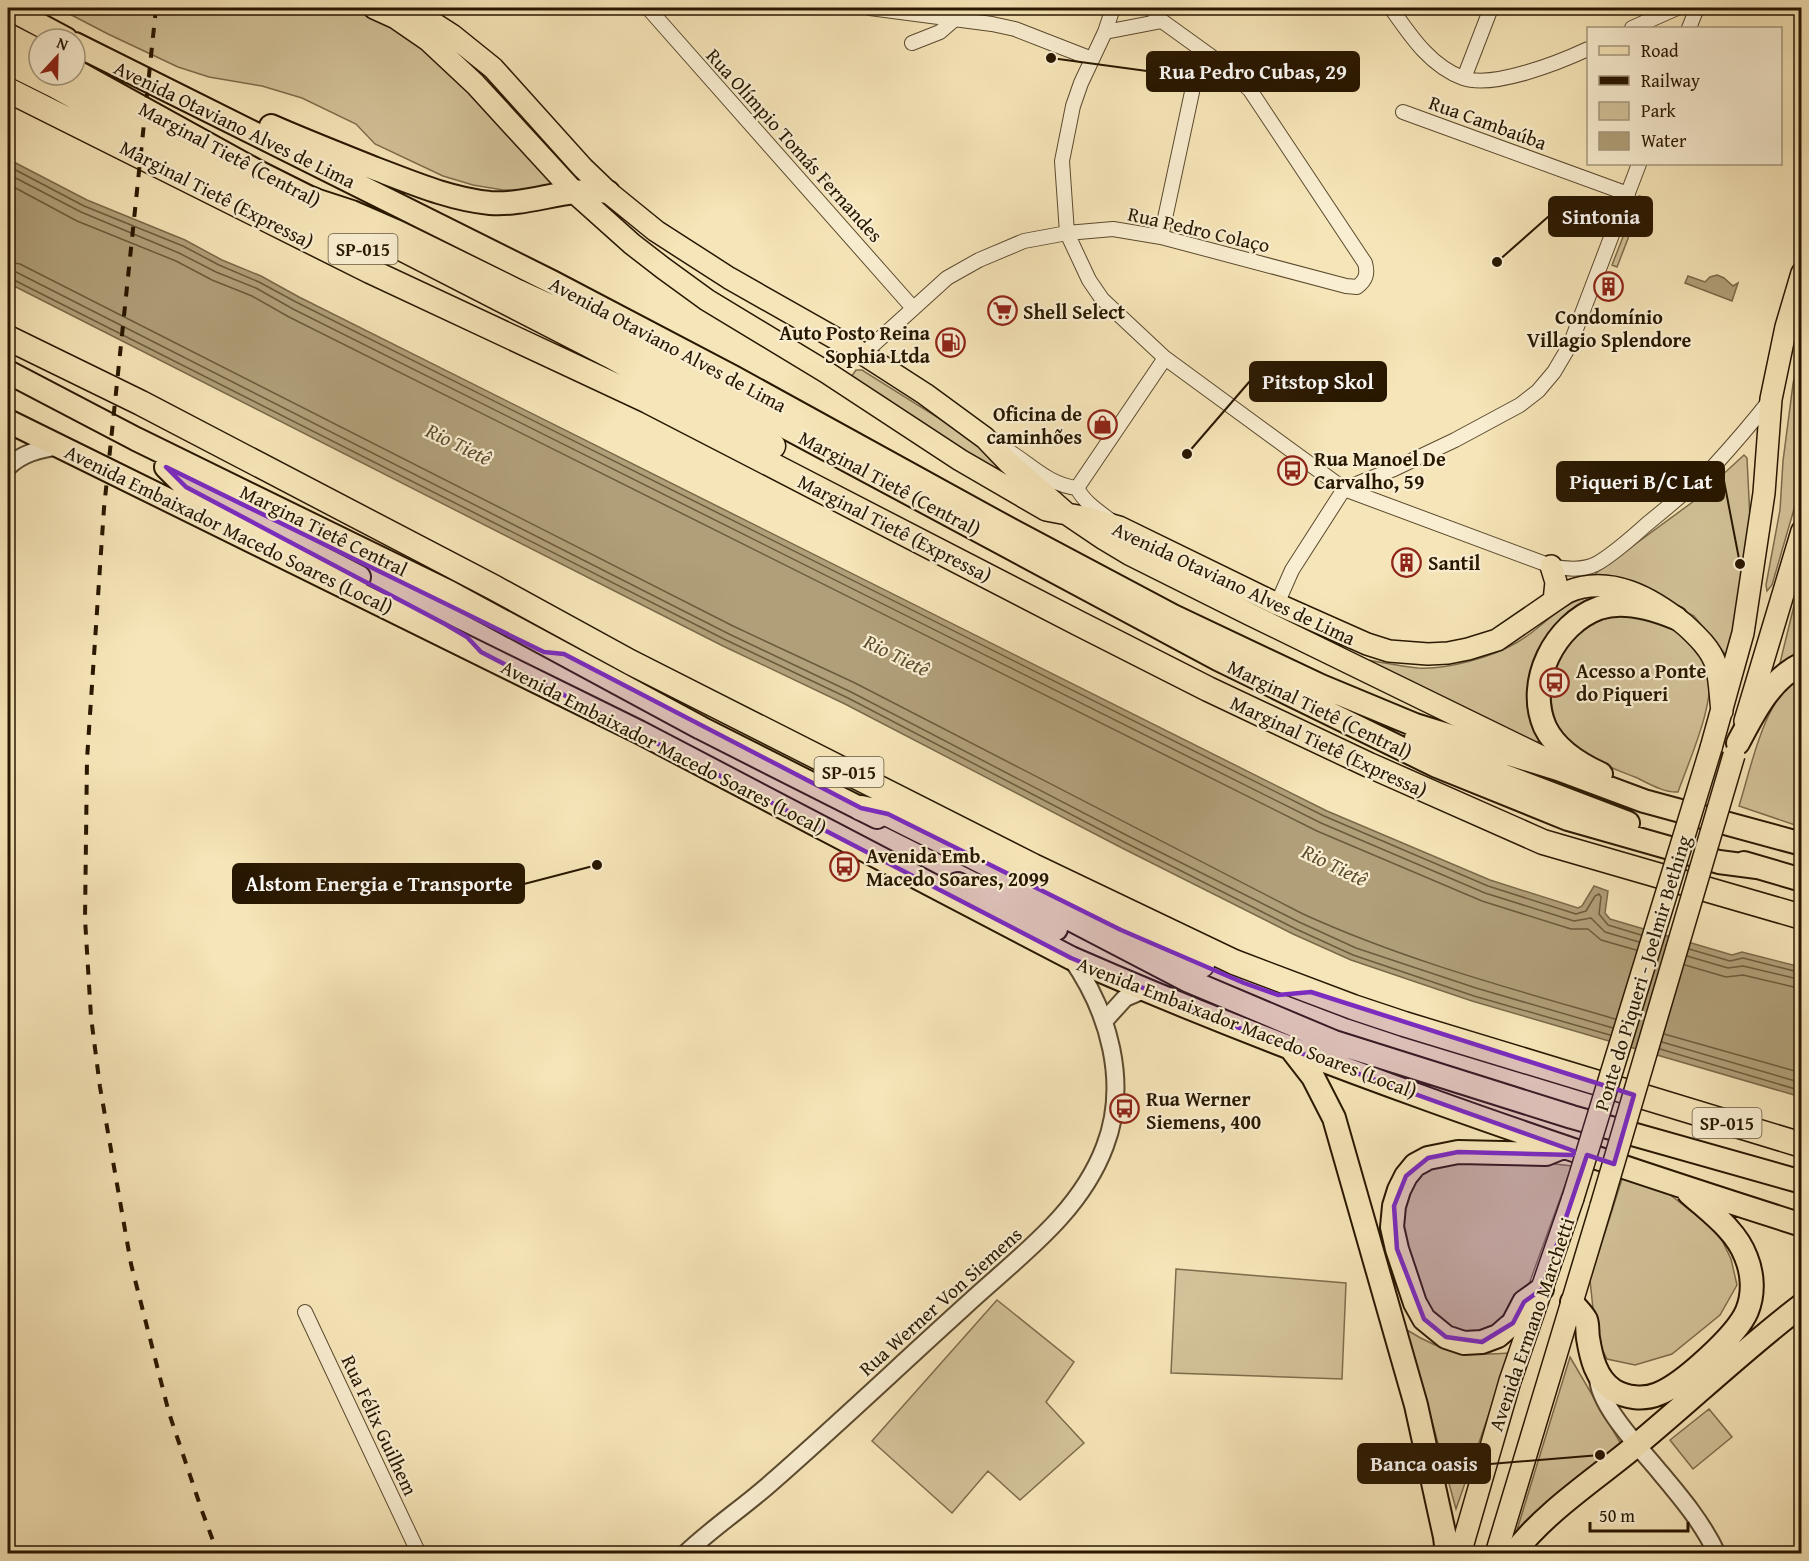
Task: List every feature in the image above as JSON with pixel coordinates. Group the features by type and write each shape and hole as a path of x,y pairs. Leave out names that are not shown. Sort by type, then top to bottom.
{"highway":[{"path":"10,9 44,27"},
{"path":"8,36 27,46"},
{"path":"8,46 27,56"},
{"name":"Avenida Otaviano Alves de Lima","path":"87,50 562,287 1173,616 1322,686 1415,725 1558,770 1644,801 1802,844"},
{"name":"Marginal Tietê (Central)","path":"8,62 184,156 472,303 549,354"},
{"name":"Marginal Tietê (Central)","path":"87,78 260,173 312,199 398,232 612,334 1208,654 1437,766 1568,819 1719,862 1757,867"},
{"name":"Marginal Tietê (Expressa)","path":"8,90 370,271 648,401 1198,684 1369,765 1543,842 1802,917"},
{"path":"217,114 260,121 425,188 466,200 492,203 522,202 575,193 608,192"},
{"path":"312,199 358,226 611,356 776,448 820,477 857,508"},
{"name":"SP-015","path":"8,338 141,403 493,587 630,662 1033,866 1214,953 1311,992 1415,1028 1802,1145"},
{"path":"8,372 79,417 166,467 544,652 564,654 700,728 861,808 1214,993 1334,1042 1572,1117 1802,1182"},
{"path":"8,388 79,417"},
{"name":"Margina Tietê Central","path":"79,417 378,556 564,654"},
{"name":"Avenida Embaixador Macedo Soares (Local)","path":"8,421 481,652 1071,958 1292,1050 1563,1147 1802,1225"},
{"path":"166,467 186,488 445,624 467,637 481,652"},
{"path":"1644,801 1633,788 1593,770 1557,745 1545,726 1540,704 1539,684 1555,643 1576,622 1600,608 1618,605 1659,611 1676,618"},
{"path":"1736,749 1770,689 1786,672 1802,663"},
{"path":"1322,686 1347,708 1505,777 1658,835 1802,880"},
{"path":"861,808 888,814 1111,925 1244,983 1278,995 1311,992"},
{"path":"1775,837 1792,831 1802,833"},
{"path":"864,850 927,870 1123,960 1176,982 1214,993"},
{"path":"1292,1050 1313,1077 1334,1118 1416,1405 1446,1537 1447,1554"},
{"path":"1542,1289 1524,1302 1513,1323 1498,1336 1482,1342 1464,1343 1446,1337 1424,1319 1415,1303 1392,1227 1394,1206 1406,1176 1415,1165 1428,1158 1458,1152 1546,1154 1563,1147"},
{"path":"1572,1302 1586,1321 1588,1338 1598,1374 1614,1390 1629,1396 1657,1395 1696,1368 1742,1323 1751,1296 1750,1273 1741,1246 1718,1218 1681,1186"},
{"path":"1513,1554 1532,1531 1802,1305"}],"main road":[{"path":"374,8 396,18 428,40 475,84 575,193 632,244 707,300 826,372 991,479 1046,510 1067,514"},
{"path":"410,8 452,35 493,68 583,168 608,192 665,237 729,278 863,354 925,394 985,438 1008,462 1067,514"},
{"name":"Ponte do Piqueri - Joelmir Bething","path":"1573,1198 1711,748 1743,633 1764,493 1771,399 1786,327 1802,273"},
{"path":"826,372 848,367 863,354"},
{"name":"Avenida Otaviano Alves de Lima","path":"1067,514 1119,527 1253,604 1544,757 1558,770"},
{"name":"Avenida Otaviano Alves de Lima","path":"1067,514 1129,554 1253,604 1277,604 1367,644 1389,651 1428,654 1468,649 1497,640 1554,601 1578,588 1590,585 1611,586 1636,593 1658,604 1701,641 1716,664 1722,711"},
{"name":"Ponte do Piqueri - Joelmir Bething","path":"1601,1206 1802,531"},
{"path":"1551,566 1556,582 1554,601"},
{"name":"Avenida Ermano Marchetti","path":"1460,1554 1510,1381 1573,1198"},
{"name":"Avenida Ermano Marchetti","path":"1496,1554 1601,1206"}],"street":[{"name":"Rua Olímpio Tomás Fernandes","path":"648,8 913,308"},
{"path":"870,8 1016,29 1092,59"},
{"path":"1113,8 1073,106 1062,161 1067,233 1089,280 1102,299 1165,358 1344,489 1551,566 1570,569 1584,568 1595,564 1634,535 1711,468 1771,399"},
{"path":"1150,8 1162,21 1201,50 1161,237"},
{"path":"1391,8 1414,41 1437,62 1464,78 1480,80 1529,72 1587,49"},
{"path":"1464,78 1491,8"},
{"path":"1634,27 1677,8"},
{"path":"1689,27 1697,8"},
{"path":"912,43 940,32 954,19"},
{"path":"1105,32 1162,21"},
{"name":"Rua Pedro Colaço","path":"863,354 948,278 979,260 1024,241 1067,233 1113,229 1161,237 1346,286 1357,287 1363,282 1367,276 1365,263 1250,90 1223,65 1201,50"},
{"name":"Rua Cambaúba","path":"1403,112 1628,194"},
{"path":"1277,604 1292,570 1344,489 1394,470 1520,405 1538,391 1554,372 1570,345 1639,165"},
{"path":"1077,488 1165,358"},
{"path":"985,438 1007,449 1052,480 1077,488 1092,507 1119,527"},
{"path":"8,467 17,459 36,450 60,446"},
{"name":"Rua Werner Von Siemens","path":"685,1554 771,1483 1018,1259 1071,1205 1086,1185 1105,1147 1113,1116 1114,1064 1105,1020 1089,986 1071,958"},
{"path":"1105,1020 1125,998 1144,990"},
{"name":"Rua Félix Guilhem","path":"306,1312 419,1554"},
{"path":"1598,1374 1598,1387 1618,1421 1702,1526 1717,1554"}],"highlighted area":[{"path":"166,467 544,652 564,654 861,808 888,814 1121,930 1244,983 1278,995 1311,992 1634,1095 1614,1164 1587,1155 1542,1289 1524,1302 1513,1323 1482,1342 1446,1337 1424,1319 1397,1249 1394,1206 1406,1176 1428,1158 1458,1152 1573,1155 1574,1151 1292,1050 1071,958 481,652 467,637 445,624 186,487"}],"green space":[{"path":"58,8 351,8 383,20 442,62 551,183 547,190 503,190 473,185 443,176 375,144 356,124 302,98 262,86 209,77 178,67"},
{"path":"1639,196 1644,197 1617,267 1612,265"},
{"path":"1801,343 1801,485 1772,585 1767,591 1766,585 1780,510 1783,461 1793,384"},
{"path":"856,370 862,370 953,427 989,455 1029,493 851,377"},
{"path":"1744,455 1747,458 1750,519 1734,632 1726,655 1694,616 1671,603 1595,577 1596,573 1694,501"},
{"path":"1801,577 1801,654 1783,664 1780,663"},
{"path":"1594,596 1595,598 1578,606 1563,617 1550,631 1541,647 1539,675 1541,735 1536,746 1367,663 1368,660 1429,668 1455,665 1482,658 1526,637 1561,609"},
{"path":"1620,615 1663,624 1682,634 1707,667 1710,680 1706,712 1678,792 1662,789 1592,759 1570,743 1556,720 1551,693 1555,664 1560,651 1567,640 1578,630"},
{"path":"1801,678 1801,827 1739,806 1768,716 1788,687"},
{"path":"1468,1154 1572,1166 1529,1284 1518,1304 1488,1330 1469,1335 1448,1330 1430,1317 1396,1220 1411,1176"},
{"path":"1622,1179 1660,1187 1718,1232 1731,1259 1737,1285 1720,1315 1672,1354 1635,1365 1607,1359 1596,1337 1590,1280"},
{"path":"1176,1269 1346,1283 1342,1379 1171,1373"},
{"path":"997,1300 1074,1362 1046,1402 1084,1443 1020,1500 988,1471 952,1513 872,1441"},
{"path":"1407,1330 1433,1344 1456,1352 1510,1353 1456,1509"},
{"path":"1570,1357 1621,1444 1517,1530"},
{"path":"1709,1409 1732,1437 1693,1469 1670,1440"}],"water":[{"name":"Rio Tietê","path":"8,159 87,200 185,240 222,260 261,276 1327,811 1490,880 1578,908 1582,906 1594,886 1608,891 1605,913 1610,919 1732,955 1742,952 1801,967 1801,1097 1472,1001 1351,960 1293,934 845,704 723,646 8,283"},
{"path":"1717,275 1733,286 1738,283 1732,301 1685,283 1688,276 1705,282"}],"railway":[{"path":"156,8 104,508 87,759 85,919 91,1017 100,1087 131,1264 169,1413 218,1554"}],"place":[{"name":"Rua Pedro Cubas, 29","path":"1051,58"},
{"name":"Sintonia","path":"1497,262"},
{"name":"Condomínio Villagio Splendore","path":"1609,286"},
{"name":"Shell Select","path":"1002,311"},
{"name":"Auto Posto Reina Sophia Ltda","path":"951,343"},
{"name":"Oficina de caminhões","path":"1103,425"},
{"name":"Pitstop Skol","path":"1187,454"},
{"name":"Rua Manoel De Carvalho, 59","path":"1293,470"},
{"name":"Santil","path":"1407,562"},
{"name":"Piqueri B/C Lat","path":"1740,564"},
{"name":"Acesso a Ponte do Piqueri","path":"1555,682"},
{"name":"Alstom Energia e Transporte","path":"597,865"},
{"name":"Avenida Emb. Macedo Soares, 2099","path":"845,866"},
{"name":"Rua Werner Siemens, 400","path":"1125,1109"},
{"name":"Banca oasis","path":"1600,1455"}]}
